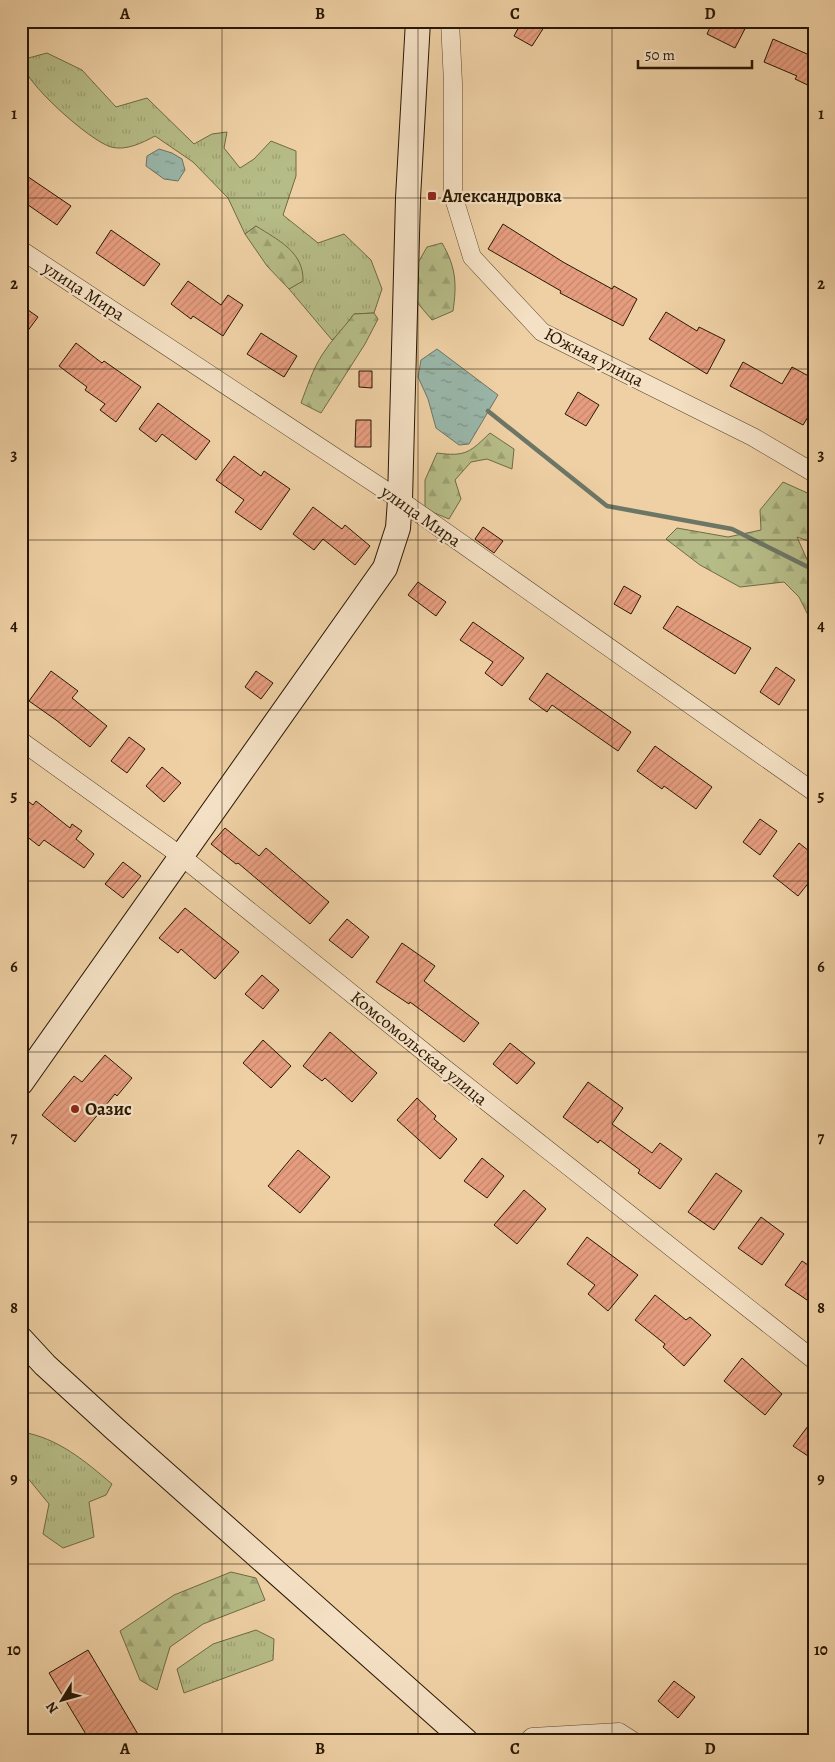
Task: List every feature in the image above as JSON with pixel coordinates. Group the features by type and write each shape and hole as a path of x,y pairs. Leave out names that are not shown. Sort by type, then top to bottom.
{"main road":[{"path":"21,1083 385,568 398,528 400,500 408,198 418,21"},
{"path":"21,1339 45,1365 115,1429 466,1741"}],"street":[{"name":"Южная улица","path":"450,21 453,83 453,195 472,257 542,332 753,437 814,473"},
{"name":"улица Мира","path":"21,250 400,500 814,792"},
{"name":"Комсомольская улица","path":"21,741 181,856 447,1070 814,1360"},
{"path":"528,1741 532,1737 620,1732 633,1741"}],"green space":[{"path":"47,53 82,70 116,107 147,98 194,144 212,134 227,132 224,148 240,168 254,159 271,141 296,151 296,176 283,215 318,243 344,234 371,260 382,289 374,313 354,314 342,331 332,340 289,289 302,281 256,226 245,234 228,198 193,162 155,136 128,147 111,147 88,134 44,95 24,70 21,60"},
{"path":"256,226 281,242 294,255 299,262 303,281 289,289 267,266 245,234"},
{"path":"442,243 453,268 455,292 453,311 432,320 415,300 415,268 427,247"},
{"path":"374,313 378,319 365,344 321,413 301,403 316,366 333,339 354,314"},
{"path":"490,433 514,449 512,469 487,459 471,462 455,480 461,499 449,519 425,509 425,480 437,453 455,454 467,452"},
{"path":"783,482 814,496 814,543 797,537 814,575 814,627 799,597 784,582 740,587 700,565 666,539 677,528 728,537 761,530 760,510"},
{"path":"22,1432 47,1439 59,1445 81,1459 112,1484 106,1495 89,1502 94,1537 63,1548 43,1534 49,1504 22,1471"},
{"path":"231,1572 256,1578 265,1600 203,1624 170,1647 157,1690 140,1680 120,1631 174,1595"},
{"path":"256,1630 274,1639 273,1660 184,1693 177,1669 213,1644"}],"water":[{"path":"159,149 172,153 182,159 185,170 178,181 164,179 146,166 147,156"},
{"path":"437,349 498,395 469,444 459,445 436,428 428,399 418,377 421,360"}],"building":[{"path":"522,21 548,21 532,46 514,36"},
{"path":"713,21 749,21 735,48 707,34"},
{"path":"773,39 814,57 814,88 795,79 797,76 764,62"},
{"path":"21,172 71,206 57,225 21,200"},
{"path":"503,224 563,262 612,289 614,286 637,299 623,326 560,293 561,291 488,249"},
{"path":"111,230 160,264 144,286 96,253"},
{"path":"188,281 221,305 228,295 243,305 223,336 193,316 191,319 171,304"},
{"path":"21,305 38,317 21,340"},
{"path":"666,312 697,331 699,327 725,340 707,374 649,339"},
{"path":"261,333 297,356 284,377 247,354"},
{"path":"76,343 102,363 104,361 141,387 116,422 100,410 105,404 85,390 87,387 59,366"},
{"path":"743,362 782,384 792,367 814,379 814,407 803,425 730,386"},
{"path":"359,371 372,371 372,388 359,387"},
{"path":"578,392 599,405 586,426 565,414"},
{"path":"158,403 210,441 196,460 162,434 156,442 139,429"},
{"path":"356,420 371,420 371,447 355,447"},
{"path":"234,456 261,476 264,471 290,489 261,530 235,512 244,500 216,480"},
{"path":"313,507 342,529 345,525 370,546 355,565 323,539 314,550 293,534"},
{"path":"483,527 503,541 494,553 475,539"},
{"path":"418,582 446,602 436,616 408,595"},
{"path":"624,586 641,596 631,614 614,604"},
{"path":"677,606 751,648 735,674 663,628"},
{"path":"473,622 524,658 502,686 485,673 493,662 460,640"},
{"path":"776,667 795,680 779,705 760,692"},
{"path":"51,671 78,691 72,698 107,726 90,747 29,701"},
{"path":"256,671 273,683 261,699 245,687"},
{"path":"547,673 631,732 618,751 552,705 547,712 529,699"},
{"path":"129,737 145,749 127,773 111,761"},
{"path":"655,746 712,787 696,809 664,786 662,789 637,771"},
{"path":"162,767 181,783 164,802 146,786"},
{"path":"21,796 33,805 36,801 70,828 72,824 82,831 76,839 94,854 84,868 44,840 39,846 21,832"},
{"path":"760,819 777,831 760,855 743,842"},
{"path":"225,828 259,856 266,848 329,902 310,924 238,863 236,864 211,844"},
{"path":"799,843 814,855 814,876 798,896 773,876"},
{"path":"123,862 141,876 123,898 105,884"},
{"path":"185,908 239,952 215,979 181,949 178,953 159,938"},
{"path":"347,919 369,937 352,958 329,940"},
{"path":"402,943 435,966 424,981 479,1023 464,1042 410,1002 409,1004 376,982"},
{"path":"262,975 279,990 263,1009 245,994"},
{"path":"330,1032 377,1073 352,1102 325,1078 322,1081 303,1066"},
{"path":"263,1040 291,1066 271,1088 243,1063"},
{"path":"510,1043 535,1063 517,1084 493,1064"},
{"name":"Оазис","path":"105,1055 132,1078 117,1096 115,1094 75,1142 42,1115 74,1076 82,1082"},
{"path":"588,1082 623,1108 612,1124 652,1153 660,1143 682,1159 660,1189 638,1173 640,1170 600,1140 598,1143 563,1117"},
{"path":"417,1098 436,1116 434,1119 457,1139 440,1159 397,1120"},
{"path":"298,1150 330,1177 300,1213 268,1186"},
{"path":"482,1158 504,1176 487,1198 464,1181"},
{"path":"716,1173 742,1191 714,1230 688,1212"},
{"path":"524,1190 546,1209 517,1244 494,1225"},
{"path":"761,1217 784,1234 762,1265 738,1248"},
{"path":"587,1237 638,1275 608,1311 588,1294 595,1285 567,1264"},
{"path":"802,1261 814,1269 814,1290 807,1300 785,1285"},
{"path":"655,1295 686,1320 690,1317 711,1335 684,1366 663,1347 665,1344 635,1320"},
{"path":"742,1358 782,1394 765,1415 724,1381"},
{"path":"814,1418 814,1460 793,1446"},
{"path":"88,1650 142,1741 90,1741 49,1673"},
{"path":"674,1681 695,1697 678,1718 658,1701"}],"waterway":[{"path":"488,411 607,506 732,529 814,570"}],"place":[{"name":"Александровка","path":"432,196"},
{"name":"Оазис","path":"75,1109"}]}
